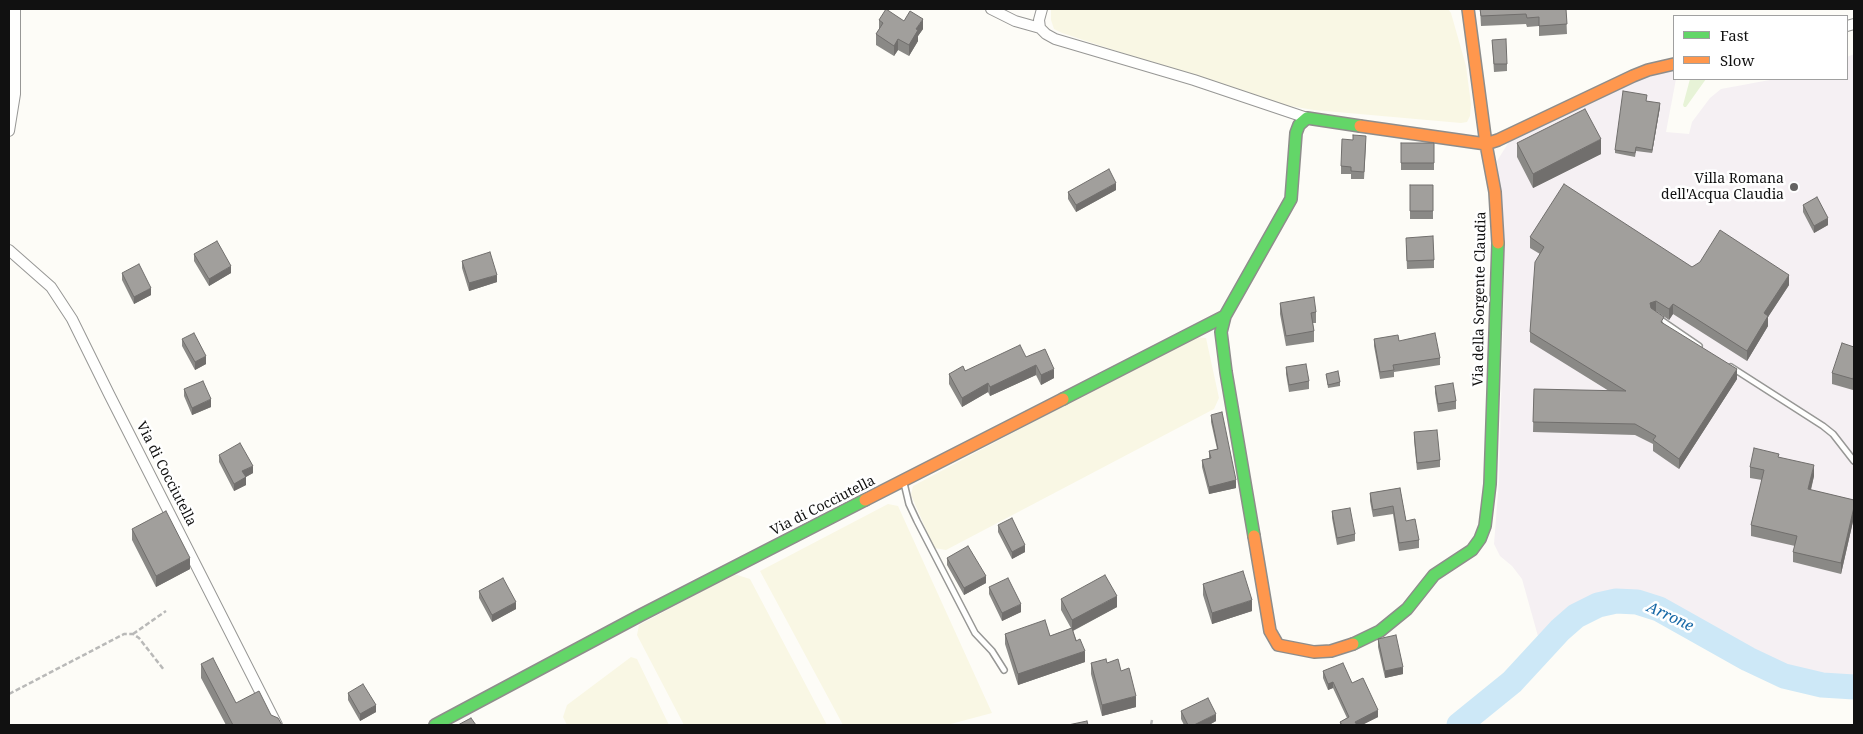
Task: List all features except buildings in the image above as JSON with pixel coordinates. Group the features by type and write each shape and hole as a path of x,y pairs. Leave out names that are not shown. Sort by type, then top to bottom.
{"street":[{"path":"9,131 15,84 15,9"},
{"path":"991,9 1015,21 1040,28 1055,39 1194,80 1307,118 1486,144 1633,76 1648,70 1673,64"},
{"path":"1040,28 1039,20 1042,9"},
{"name":"Via della Sorgente Claudia","path":"1225,316 1221,332 1227,381 1270,631 1278,644 1303,651 1325,652 1346,647 1370,637 1394,620 1434,575 1468,554 1480,539 1486,522 1490,492 1498,252 1497,209 1486,144 1468,9"},
{"path":"1225,316 1290,199 1296,132 1299,125 1307,118"},
{"name":"Via di Cocciutella","path":"9,250 51,287 72,319 108,394 277,725"},
{"name":"Via di Cocciutella","path":"436,725 642,615 1225,316"}],"lane":[{"path":"1654,315 1702,347"},
{"path":"1726,363 1823,426 1833,434 1854,461"},
{"path":"904,482 909,504 970,625 992,651 1004,670"}],"path":[{"path":"133,634 166,610"},
{"path":"9,694 124,634 133,634 139,638 164,670"},
{"path":"1151,725 1152,720"}],"shaded area":[{"path":"1051,9 1448,9 1451,13 1466,66 1471,104 1470,116 1467,122 1461,123 1314,110 1277,104 1062,33 1054,29 1051,20"},
{"path":"1854,54 1854,681 1820,681 1787,671 1723,640 1679,614 1639,597 1610,597 1580,605 1541,647 1522,579 1512,566 1500,556 1494,544 1499,480 1505,242 1497,161 1512,137 1658,70 1673,69 1673,80 1676,80 1666,132 1689,134 1692,122 1710,98 1721,89 1770,80 1848,80 1848,57"},
{"path":"1193,337 1206,338 1219,398 1214,409 946,550 934,548 911,495 913,486"},
{"path":"888,504 898,506 992,713 947,725 843,725 760,571"},
{"path":"734,574 750,579 827,725 684,725 637,635 639,625"},
{"path":"631,657 637,659 669,725 567,725 563,717 567,705"}],"green space":[{"path":"1690,80 1705,80 1686,107 1683,105"}],"waterway":[{"name":"Arrone","path":"1459,725 1512,682 1560,630 1576,616 1598,605 1616,601 1637,602 1659,609 1748,659 1784,676 1822,685 1854,687"}],"traffic: fast":[{"path":"1254,536 1226,372 1221,332 1225,316 1291,199 1296,133 1299,125 1307,118 1360,126"},
{"path":"1353,644 1380,631 1407,609 1434,575 1472,550 1480,539 1485,526 1490,484 1498,243"},
{"path":"1063,399 1225,316"},
{"path":"435,725 641,615 865,500"}],"traffic: slow":[{"path":"1468,9 1486,144 1495,192 1498,243"},
{"path":"1360,126 1486,144 1633,76 1648,70 1673,64"},
{"path":"865,500 1063,399"},
{"path":"1254,536 1270,631 1278,645 1314,652 1331,651 1353,644"}],"place":[{"name":"Villa Romana dell'Acqua Claudia","path":"1794,187"}]}
